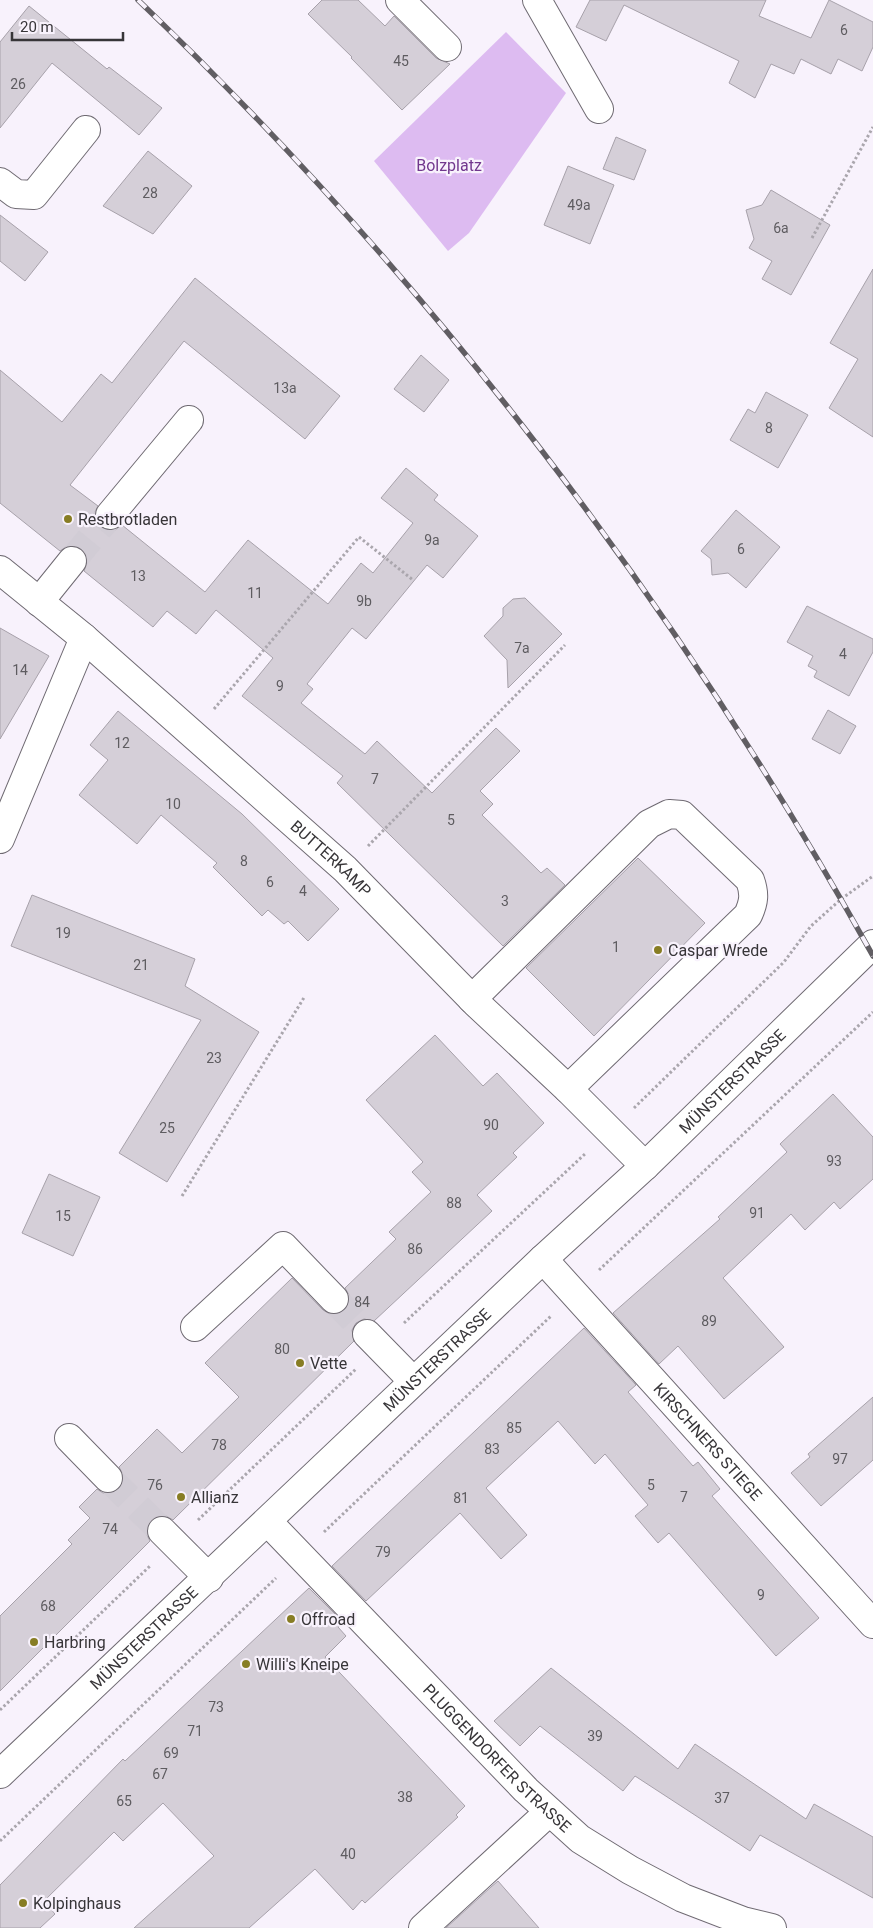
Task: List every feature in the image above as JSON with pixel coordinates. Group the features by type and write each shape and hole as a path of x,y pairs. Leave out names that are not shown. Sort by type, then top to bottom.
{"street":[{"path":"400,0 447,47"},
{"path":"537,0 599,109"},
{"path":"0,182 16,194 34,196 86,130"},
{"path":"110,515 190,420"},
{"path":"39,602 72,561"},
{"name":"BUTTERKAMP","path":"0,570 84,638 345,869 472,999 568,1088 645,1166"},
{"path":"0,839 84,638"},
{"path":"472,999 649,824 668,814 682,815 750,880 755,894 752,906 748,915 568,1088"},
{"name":"MÜNSTERSTRASSE","path":"0,1774 268,1522 413,1381 645,1166 873,944"},
{"path":"195,1327 283,1246 334,1299"},
{"name":"KIRSCHNERS STIEGE","path":"543,1259 873,1624"},
{"path":"373,1340 413,1381"},
{"path":"69,1438 108,1478"},
{"name":"PLUGGENDORFER STRASSE","path":"268,1522 549,1812 580,1839 630,1870 683,1898 743,1921 772,1928"},
{"path":"168,1537 209,1578"},
{"path":"423,1928 549,1812"}],"path":[{"path":"812,238 873,127"},
{"path":"193,734 359,537 413,580"},
{"path":"345,869 566,645"},
{"path":"0,1710 168,1537 373,1340 610,1131 784,962 812,926 840,900 873,876"},
{"path":"182,1196 306,996"},
{"path":"0,1841 873,1012"}],"green space":[{"name":"Bolzplatz","path":"506,32 566,93 469,233 448,251 374,161"}],"building":[{"path":"322,0 358,0 385,26 394,16 436,58 450,64 402,110 308,14"},
{"path":"590,0 766,0 759,16 811,38 829,0 873,22 873,47 862,71 838,59 831,74 801,59 794,74 771,64 755,98 729,83 739,61 624,5 606,41 576,27"},
{"path":"29,6 107,69 109,67 162,108 139,135 52,63 0,128 0,42"},
{"path":"616,137 646,150 634,180 603,169"},
{"path":"148,151 192,186 153,234 103,206"},
{"path":"568,166 614,185 590,244 544,225"},
{"path":"771,190 830,225 791,295 762,279 772,261 749,248 754,239 746,210 762,205"},
{"path":"0,215 48,252 25,281 0,261"},
{"path":"873,269 873,437 829,408 858,359 830,343"},
{"path":"195,278 340,396 305,439 184,341 70,485 98,506 95,512 95,520 100,527 107,530 115,530 122,525 205,592 248,540 328,604 361,563 373,573 413,523 381,498 406,468 438,495 434,500 478,536 443,578 427,565 366,639 352,628 307,684 313,689 301,703 365,754 377,741 432,793 496,728 520,751 480,791 493,804 482,815 541,873 547,868 565,885 503,946 337,783 343,776 242,696 273,658 216,610 196,634 167,611 153,627 84,571 87,563 86,555 82,549 74,546 66,547 60,551 0,503 0,370 62,422 101,374 112,383"},
{"path":"421,355 449,380 424,412 394,389"},
{"path":"766,392 808,415 778,468 730,440 748,409 755,413"},
{"path":"736,510 780,547 746,588 728,573 712,575 711,559 701,551"},
{"path":"525,598 562,634 508,688 507,660 484,636 503,616 503,608 513,599"},
{"path":"807,606 873,639 873,652 849,696 814,677 817,671 808,666 813,656 787,642"},
{"path":"0,628 49,656 0,739"},
{"path":"828,710 856,726 840,754 812,739"},
{"path":"118,711 242,814 339,909 308,941 288,921 284,924 268,910 262,916 213,867 217,863 161,815 137,844 79,795 108,760 90,745"},
{"path":"638,858 705,923 594,1036 526,968"},
{"path":"32,895 195,959 185,986 259,1032 167,1182 119,1153 201,1020 11,946"},
{"path":"435,1035 483,1086 497,1073 544,1123 513,1153 517,1157 477,1195 492,1211 374,1321 364,1319 356,1323 352,1330 354,1341 173,1520 166,1516 158,1516 151,1520 147,1527 147,1535 150,1541 0,1691 0,1616 72,1544 68,1540 90,1518 79,1507 97,1489 103,1493 111,1493 119,1489 123,1483 123,1475 119,1467 157,1429 182,1453 239,1397 205,1363 292,1278 323,1310 330,1314 344,1311 349,1303 349,1295 345,1288 396,1239 389,1232 431,1192 412,1172 423,1162 366,1100"},
{"path":"833,1094 873,1137 873,1179 840,1209 834,1202 805,1230 791,1214 723,1278 784,1347 724,1399 678,1346 659,1364 613,1313 720,1219 718,1217 787,1152 780,1144"},
{"path":"49,1174 100,1197 73,1256 22,1233"},
{"path":"584,1328 636,1385 628,1392 693,1466 698,1462 720,1489 712,1496 819,1618 776,1656 669,1533 658,1543 635,1516 648,1505 605,1454 595,1464 558,1421 486,1488 527,1535 501,1559 460,1513 366,1601 332,1566"},
{"path":"873,1397 873,1460 821,1506 791,1473 810,1457 808,1454"},
{"path":"309,1588 343,1622 338,1627 346,1636 325,1657 465,1806 456,1815 458,1817 365,1903 362,1900 353,1910 315,1869 249,1928 134,1928 214,1856 163,1803 123,1841 114,1832 44,1901 55,1914 40,1928 0,1928 0,1885 123,1759 125,1761"},
{"path":"551,1668 678,1769 695,1744 806,1819 814,1804 873,1837 873,1898 760,1835 750,1851 635,1776 623,1791 540,1726 520,1746 494,1721"},
{"path":"498,1881 539,1928 446,1928 491,1887"}],"tunnel":[{"path":"72,561 110,515"},
{"path":"334,1299 367,1334"},
{"path":"108,1478 162,1531"}],"railway":[{"path":"138,0 245,107 348,217 447,332 542,450 631,572 717,697 797,825 873,956"}],"place":[{"name":"Restbrotladen","path":"68,519"},
{"name":"Caspar Wrede","path":"658,950"},
{"name":"Vette","path":"300,1363"},
{"name":"Allianz","path":"181,1497"},
{"name":"Offroad","path":"291,1619"},
{"name":"Harbring","path":"34,1642"},
{"name":"Willi's Kneipe","path":"246,1664"},
{"name":"Kolpinghaus","path":"23,1903"}]}
